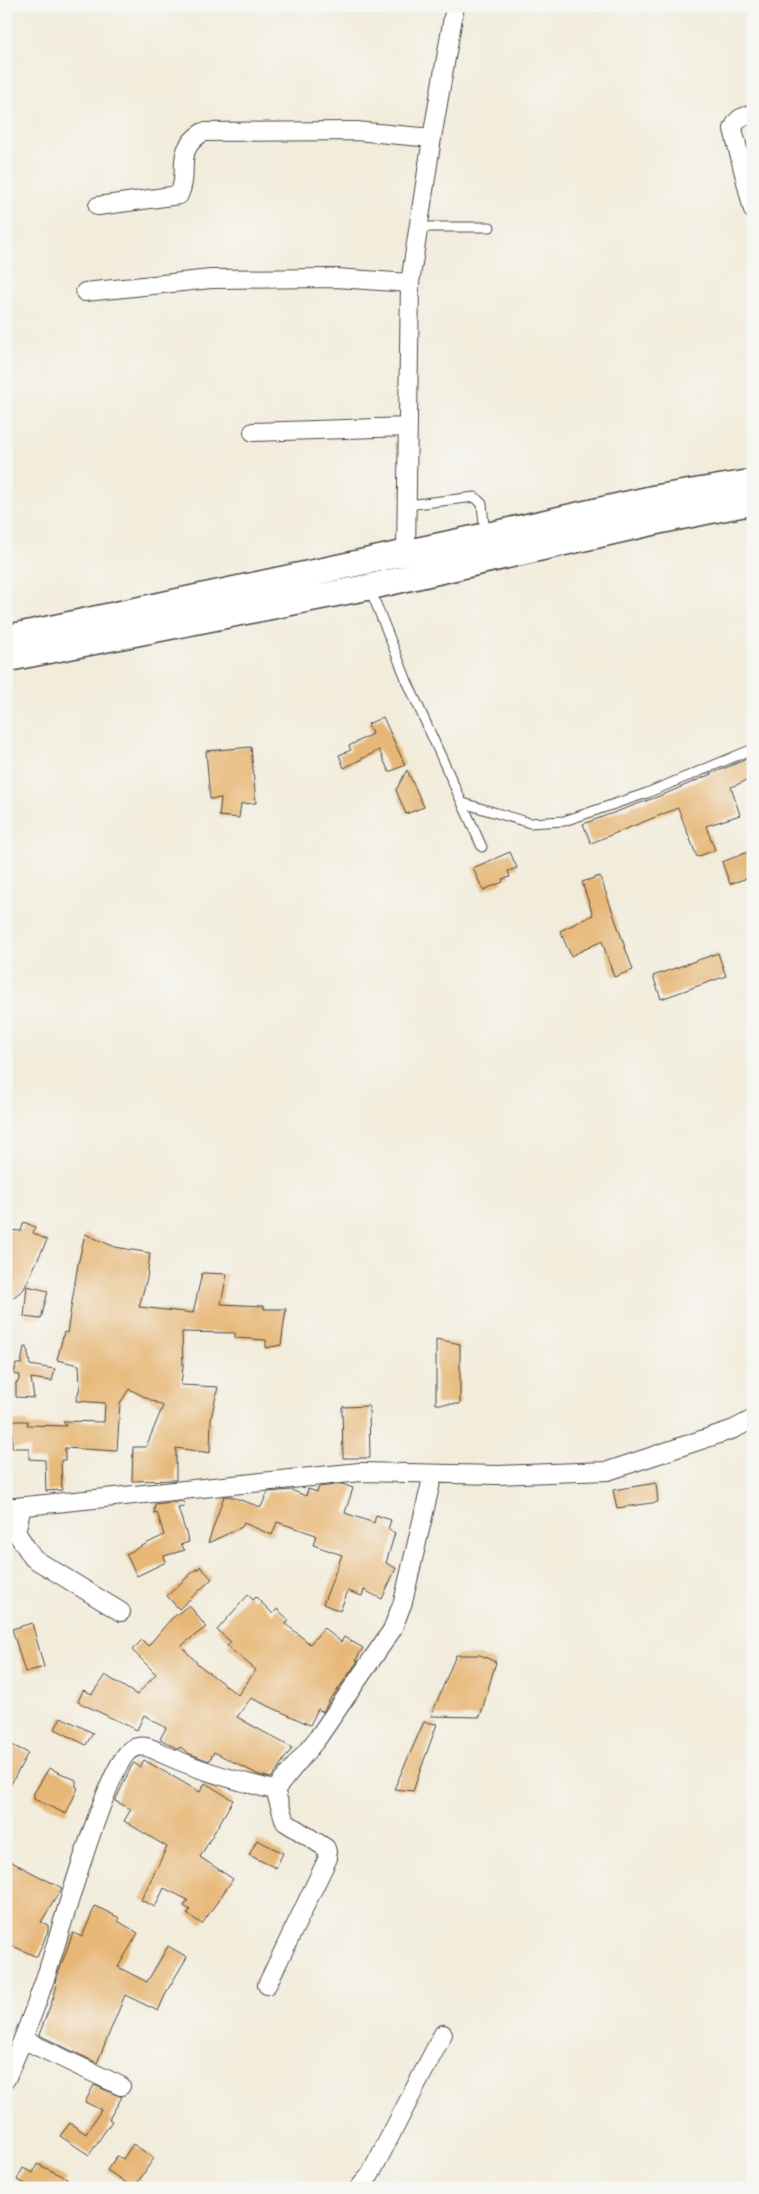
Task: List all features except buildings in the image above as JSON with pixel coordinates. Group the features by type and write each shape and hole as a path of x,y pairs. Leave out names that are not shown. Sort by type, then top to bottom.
{"main road":[{"path":"6,659 369,587 753,482"},
{"path":"6,638 485,536 657,509 753,502"}],"street":[{"path":"406,552 410,283 432,138 455,6"},
{"path":"753,114 740,117 736,120 732,129 753,210"},
{"path":"98,206 179,196 182,190 184,154 196,137 203,132 356,131 432,138"},
{"path":"85,292 212,279 336,278 410,283"},
{"path":"253,432 408,427"},
{"path":"121,1612 33,1558 16,1532 14,1508 360,1472 498,1475 608,1471 734,1429 753,1419"},
{"path":"275,1790 317,1739 392,1630 403,1602 434,1474"},
{"path":"6,2079 24,2040 92,1831 118,1763 131,1749 146,1746 194,1768 275,1790"},
{"path":"267,1985 328,1858 326,1848 285,1822 275,1790"},
{"path":"359,2188 370,2175 443,2034"},
{"path":"24,2040 121,2086"}],"lane":[{"path":"418,227 490,227"},
{"path":"407,505 475,497 482,504 485,536"},
{"path":"369,587 407,682 482,847"},
{"path":"462,804 530,824 564,821 647,793 753,749"}]}
